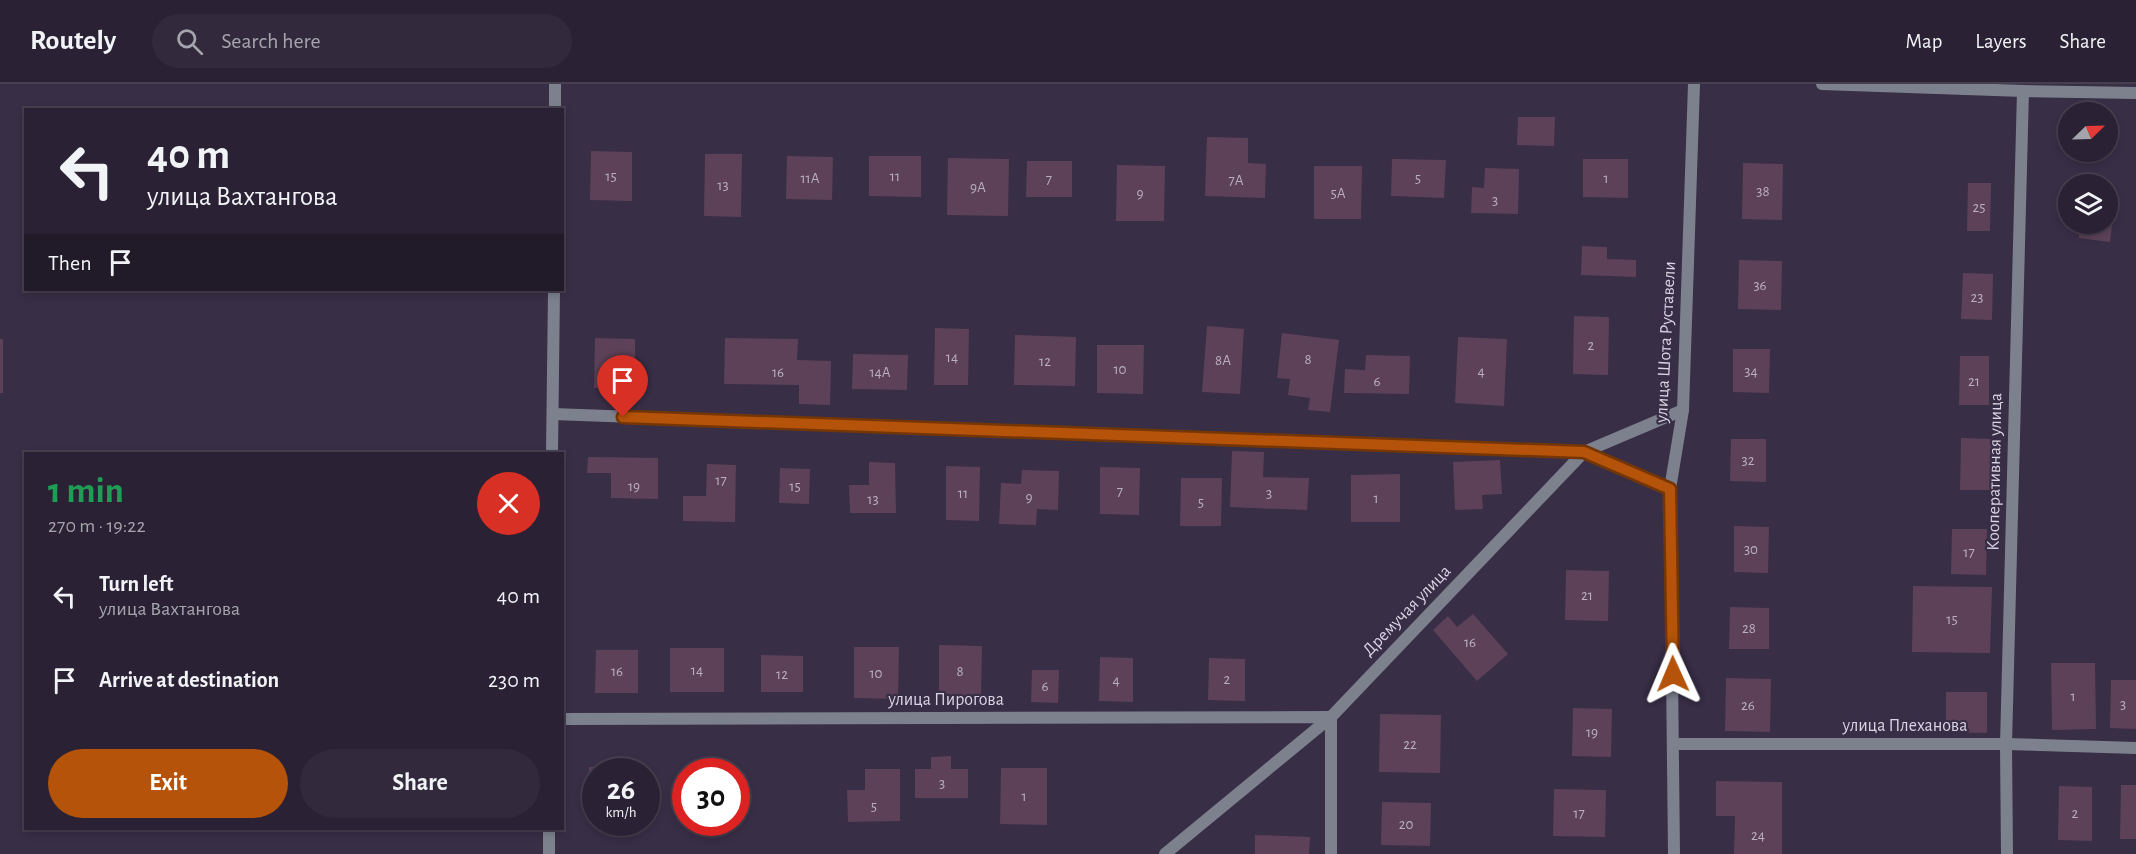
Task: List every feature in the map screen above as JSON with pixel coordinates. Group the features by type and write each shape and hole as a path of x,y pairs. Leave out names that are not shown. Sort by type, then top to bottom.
{"street":[{"path":"555,84 555,108"},
{"name":"улица Шота Руставели","path":"1674,854 1670,489 1683,410 1694,84"},
{"path":"1822,84 2136,93"},
{"name":"Кооперативная улица","path":"2007,854 2006,744 2023,91"},
{"path":"552,452 554,291"},
{"name":"Дремучая улица","path":"1165,854 1331,717 1584,452 1683,410"},
{"path":"553,414 1584,452 1670,489"},
{"path":"1331,717 1331,854"},
{"name":"улица Пирогова","path":"564,719 1331,717"},
{"name":"улица Плеханова","path":"1674,744 2006,744 2136,748"},
{"path":"549,830 549,854"}],"building":[{"path":"1518,117 1555,117 1554,146 1517,145"},
{"path":"1207,137 1248,138 1248,163 1266,164 1265,198 1205,196"},
{"path":"591,151 632,152 632,201 590,200"},
{"path":"705,154 742,154 741,217 704,216"},
{"path":"787,156 833,157 832,200 786,199"},
{"path":"869,156 921,156 921,197 869,196"},
{"path":"948,158 1009,159 1008,216 947,215"},
{"path":"1392,159 1446,160 1444,198 1391,196"},
{"path":"1583,159 1628,159 1628,198 1583,197"},
{"path":"1027,161 1072,161 1072,197 1026,197"},
{"path":"1743,163 1783,164 1782,220 1742,219"},
{"path":"1117,165 1165,166 1164,221 1116,221"},
{"path":"1314,166 1362,166 1361,219 1314,219"},
{"path":"1485,168 1519,169 1518,214 1471,213 1472,187 1484,188"},
{"path":"1968,183 1991,183 1990,231 1967,231"},
{"path":"2079,234 2111,234 2110,242 2079,238"},
{"path":"1582,246 1607,247 1607,259 1636,260 1636,277 1581,275"},
{"path":"1739,260 1782,261 1781,310 1738,309"},
{"path":"1963,273 1993,274 1992,320 1961,319"},
{"path":"1574,316 1609,317 1608,375 1573,374"},
{"path":"1207,326 1244,329 1240,394 1202,392"},
{"path":"935,328 969,329 968,385 934,385"},
{"path":"1282,333 1339,340 1330,412 1308,410 1310,398 1288,395 1290,379 1277,378"},
{"path":"1015,335 1076,337 1075,386 1014,385"},
{"path":"1458,337 1507,339 1504,406 1455,403"},
{"path":"595,338 635,339 635,388 594,388"},
{"path":"725,338 798,339 797,360 831,361 830,405 799,404 799,385 724,384"},
{"path":"0,339 3,339 3,393 0,393"},
{"path":"1097,345 1144,345 1143,394 1097,393"},
{"path":"1733,349 1770,349 1769,393 1733,392"},
{"path":"853,354 908,355 907,390 852,389"},
{"path":"1366,355 1410,356 1409,394 1344,393 1345,369 1365,370"},
{"path":"1960,356 1989,356 1989,405 1959,405"},
{"path":"1961,438 1993,439 1992,490 1960,490"},
{"path":"1731,439 1766,439 1766,482 1730,481"},
{"path":"1232,451 1264,452 1263,477 1309,478 1307,510 1230,507"},
{"path":"588,457 658,458 658,499 611,498 611,473 587,473"},
{"path":"1500,460 1502,494 1482,495 1483,509 1455,510 1453,462"},
{"path":"869,462 895,463 896,513 850,513 849,485 869,485"},
{"path":"707,464 736,465 735,522 683,521 683,496 706,496"},
{"path":"946,466 980,467 979,521 946,520"},
{"path":"1100,467 1140,468 1139,515 1100,514"},
{"path":"780,468 810,469 809,504 779,503"},
{"path":"1022,470 1059,471 1058,510 1037,509 1036,525 999,524 1001,483 1021,484"},
{"path":"1400,474 1400,522 1351,522 1351,475"},
{"path":"1181,478 1222,478 1221,526 1180,526"},
{"path":"1734,526 1769,527 1768,573 1734,572"},
{"path":"1952,529 1987,529 1986,575 1951,574"},
{"path":"1566,570 1609,571 1608,621 1565,620"},
{"path":"1913,586 1992,587 1990,653 1912,652"},
{"path":"1730,607 1769,608 1769,649 1729,649"},
{"path":"1473,614 1508,654 1477,681 1433,630 1448,616 1457,627"},
{"path":"939,645 982,646 981,697 939,696"},
{"path":"854,647 899,647 898,699 854,698"},
{"path":"670,648 724,648 724,692 670,692"},
{"path":"596,650 638,650 638,693 595,693"},
{"path":"761,655 803,656 803,692 761,692"},
{"path":"1100,657 1133,658 1133,702 1099,701"},
{"path":"1209,658 1245,659 1245,701 1208,700"},
{"path":"2051,663 2095,663 2096,729 2052,730"},
{"path":"1032,670 1059,670 1058,703 1031,702"},
{"path":"1726,678 1771,679 1770,732 1725,731"},
{"path":"2111,680 2136,680 2136,729 2110,728"},
{"path":"1946,692 1987,692 1987,733 1946,732"},
{"path":"1573,708 1612,709 1611,757 1572,756"},
{"path":"1380,714 1441,715 1440,773 1379,772"},
{"path":"951,756 951,769 968,769 968,798 915,798 915,769 931,769 931,757"},
{"path":"1001,768 1047,768 1047,825 1000,824"},
{"path":"865,769 900,769 900,821 848,822 847,790 865,790"},
{"path":"1716,781 1782,782 1782,854 1734,854 1735,816 1716,816"},
{"path":"2121,785 2136,785 2136,839 2120,839"},
{"path":"2059,786 2092,787 2092,841 2058,840"},
{"path":"1554,789 1606,790 1605,837 1553,836"},
{"path":"1382,802 1431,803 1430,846 1381,845"},
{"path":"1255,835 1310,837 1309,854 1255,854"}],"route":[{"path":"623,417 1584,452 1670,489 1673,674"}]}
